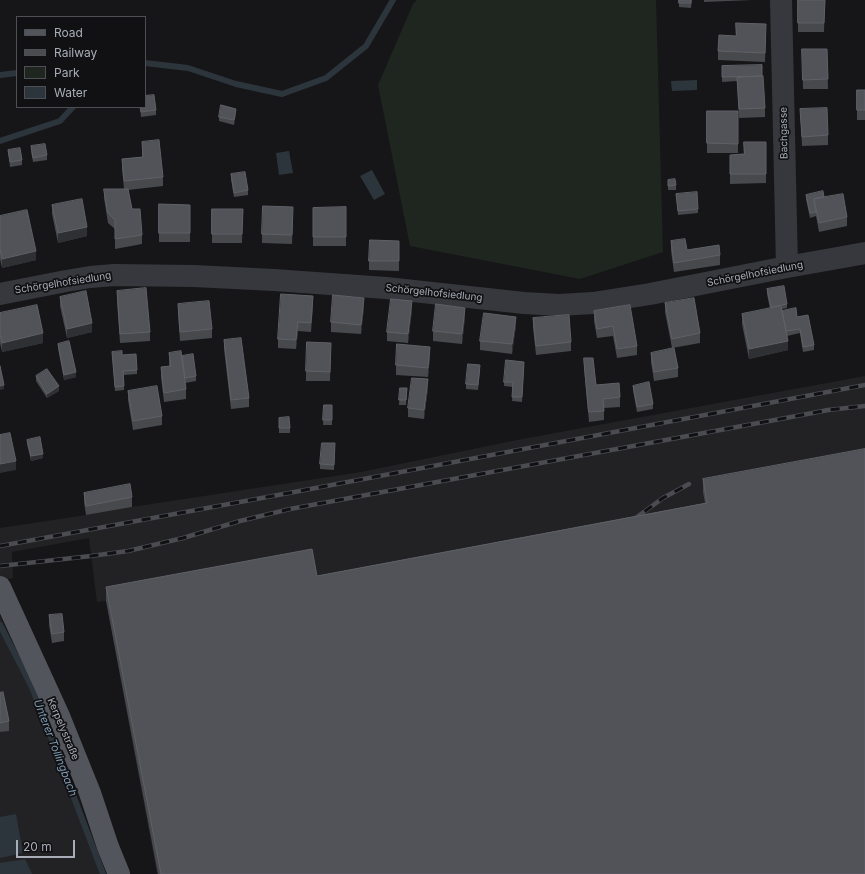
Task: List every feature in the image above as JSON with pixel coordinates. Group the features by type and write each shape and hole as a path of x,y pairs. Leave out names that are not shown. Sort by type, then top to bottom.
{"main road":[{"name":"Kerpelystraße","path":"0,587 59,716 90,793 119,874"}],"street":[{"name":"Bachgasse","path":"781,0 787,267"},
{"name":"Schörgelhofsiedlung","path":"0,294 90,277 114,275 170,276 274,280 386,288 524,303 558,305 593,303 650,294 865,253"}],"shaded area":[{"path":"865,376 865,874 157,874 106,601 97,602 89,538 12,552 13,578 0,581 0,528 361,472 517,440"},
{"path":"0,616 46,712 106,874 0,874"}],"green space":[{"path":"417,0 656,0 663,252 580,279 410,246 378,85 413,4"}],"water":[{"path":"697,80 697,90 672,91 671,81"},
{"path":"289,151 293,173 279,175 276,153"},
{"path":"372,170 385,194 374,200 360,176"},
{"path":"16,814 23,853 0,858 0,817"},
{"path":"25,859 32,874 0,874 0,863"}],"building":[{"path":"679,0 691,0 691,3 679,3"},
{"path":"798,0 825,0 824,23 798,23"},
{"path":"736,23 766,24 765,53 718,51 719,35 736,36"},
{"path":"802,49 827,49 828,79 803,80"},
{"path":"762,65 762,76 722,77 722,66"},
{"path":"763,76 765,108 739,109 737,78"},
{"path":"857,90 865,90 865,110 857,110"},
{"path":"154,95 156,110 141,112 140,108 146,108 146,96"},
{"path":"221,105 236,109 234,120 219,117"},
{"path":"827,108 828,135 802,137 800,109"},
{"path":"707,111 738,111 738,144 707,143"},
{"path":"159,140 163,177 124,181 122,159 143,157 142,142"},
{"path":"744,142 766,142 766,174 730,174 730,155 744,154"},
{"path":"45,144 47,155 33,158 31,146"},
{"path":"20,148 22,160 10,162 8,150"},
{"path":"245,172 248,190 234,193 231,174"},
{"path":"675,179 676,185 668,186 668,180"},
{"path":"104,189 128,189 132,209 140,209 142,235 115,239 115,220 108,213"},
{"path":"823,191 824,197 814,199 816,212 810,213 806,195"},
{"path":"697,192 698,209 678,211 676,194"},
{"path":"843,194 847,217 819,223 814,199"},
{"path":"82,199 87,227 58,233 52,205"},
{"path":"159,204 190,205 190,233 159,233"},
{"path":"263,206 293,207 292,235 262,234"},
{"path":"346,207 346,237 313,237 313,208"},
{"path":"212,209 243,209 242,234 212,234"},
{"path":"27,210 36,251 2,259 0,249 0,216"},
{"path":"685,239 687,250 719,245 720,255 674,263 671,241"},
{"path":"370,240 399,241 399,261 369,261"},
{"path":"784,286 787,304 771,307 767,289"},
{"path":"146,288 150,332 120,334 117,291"},
{"path":"86,291 92,323 67,329 60,297"},
{"path":"281,294 313,296 311,323 298,322 296,340 278,339"},
{"path":"333,295 364,298 361,325 331,322"},
{"path":"694,298 700,333 672,339 665,303"},
{"path":"391,299 412,301 408,334 387,332"},
{"path":"209,301 212,329 180,332 178,304"},
{"path":"436,304 465,308 462,334 433,331"},
{"path":"37,305 43,333 2,343 0,334 0,313"},
{"path":"630,305 637,346 617,349 613,326 597,329 594,311"},
{"path":"781,306 788,341 749,349 742,314"},
{"path":"796,308 797,317 808,315 814,345 803,347 800,329 786,331 782,311"},
{"path":"484,313 516,317 512,344 480,341"},
{"path":"569,315 571,342 536,346 533,318"},
{"path":"241,338 249,398 231,400 224,340"},
{"path":"69,341 76,372 64,375 58,344"},
{"path":"307,342 331,343 330,372 306,371"},
{"path":"397,344 430,347 428,368 396,365"},
{"path":"674,348 678,368 654,372 651,353"},
{"path":"122,351 122,355 136,354 137,370 123,371 124,386 115,387 112,352"},
{"path":"181,351 186,389 164,393 161,367 171,366 169,353"},
{"path":"193,354 196,376 185,378 182,356"},
{"path":"584,358 593,358 596,385 619,383 620,397 603,399 604,411 589,412"},
{"path":"506,360 524,362 522,397 512,397 513,382 504,382"},
{"path":"468,364 480,365 478,385 466,384"},
{"path":"0,366 4,385 0,386"},
{"path":"47,369 59,386 47,394 36,376"},
{"path":"412,378 428,379 424,410 408,408"},
{"path":"649,382 653,404 637,407 633,386"},
{"path":"157,386 162,416 133,421 128,391"},
{"path":"400,388 407,388 406,400 399,400"},
{"path":"324,405 332,405 332,420 323,420"},
{"path":"289,417 290,428 279,428 279,418"},
{"path":"10,433 16,461 0,464 0,435"},
{"path":"40,437 43,454 31,456 27,440"},
{"path":"322,443 335,443 334,465 320,464"},
{"path":"865,449 865,874 161,874 106,587 312,549 317,576 707,503 703,479"},
{"path":"130,484 132,497 86,506 84,493"},
{"path":"62,614 64,632 52,634 49,615"},
{"path":"3,692 9,721 0,723 0,693"}],"waterway":[{"path":"146,63 188,68 236,84 282,94 326,78 366,46 393,0"},
{"path":"0,75 16,73"},
{"path":"0,141 60,121 72,108"},
{"name":"Unterer Tollingbach","path":"0,625 32,687 103,874"}],"railway":[{"path":"0,546 865,385"},
{"path":"0,566 128,551 183,538 240,521 290,509 828,410 865,406"},
{"path":"630,522 663,498 689,484"}]}
